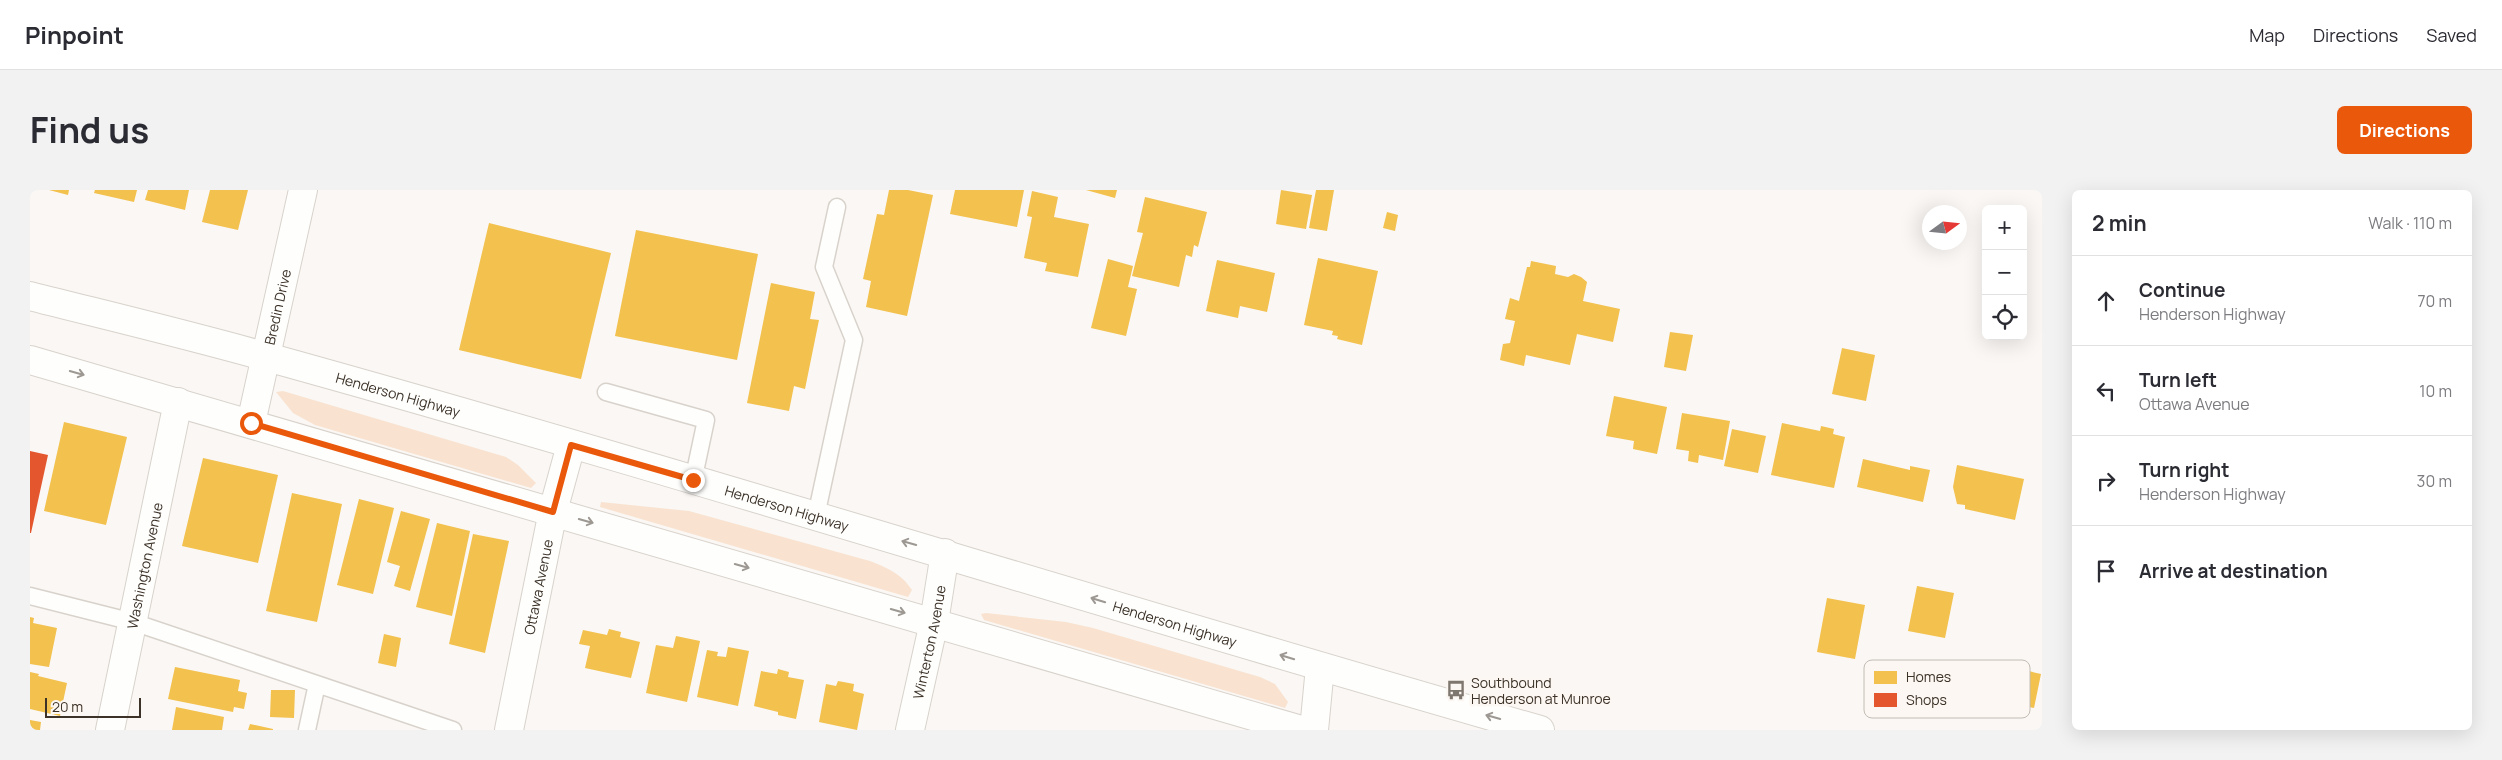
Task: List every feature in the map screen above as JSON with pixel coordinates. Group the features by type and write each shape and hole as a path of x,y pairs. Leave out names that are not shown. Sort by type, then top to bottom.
{"main road":[{"name":"Bredin Drive","path":"251,423 302,190"},
{"name":"Henderson Highway","path":"30,296 265,356 945,553 1320,667 1540,730"},
{"path":"30,360 1301,730"},
{"name":"Washington Avenue","path":"110,730 178,402"},
{"name":"Ottawa Avenue","path":"508,730 553,512 571,445"},
{"name":"Winterton Avenue","path":"910,730 934,622 945,553"},
{"path":"1314,730 1320,667"}],"lane":[{"path":"816,516 854,340 824,267 837,207"},
{"path":"606,392 706,420 693,480"},
{"path":"30,596 133,622 453,730"},
{"path":"306,730 317,684"}],"shaded area":[{"path":"283,391 506,457 518,465 536,483 531,488 315,425 293,413 276,392"},
{"path":"601,502 689,511 870,561 898,575 912,590 908,597 600,507"},
{"path":"981,614 1066,622 1093,628 1260,677 1275,684 1288,702 1285,708 984,620"}],"building: Homes":[{"path":"49,190 69,190 68,195"},
{"path":"95,190 137,190 134,202 94,193"},
{"path":"148,190 189,190 185,210 145,200"},
{"path":"210,190 248,190 238,230 202,222"},
{"path":"889,190 908,190 933,195 907,316 866,307 871,281 863,279 877,214 884,215"},
{"path":"955,190 1024,190 1017,227 950,214"},
{"path":"1086,190 1117,190 1115,198"},
{"path":"1281,190 1312,195 1306,229 1276,224"},
{"path":"1316,190 1334,190 1327,231 1309,228"},
{"path":"1032,191 1058,197 1054,217 1089,224 1078,277 1045,271 1047,263 1024,258 1032,217 1027,216"},
{"path":"1145,197 1207,212 1198,247 1194,245 1192,257 1186,255 1179,287 1132,276 1143,233 1137,232"},
{"path":"1387,212 1398,215 1395,231 1383,228"},
{"path":"489,223 611,253 581,379 459,350"},
{"path":"636,230 758,254 737,360 615,336"},
{"path":"1318,258 1378,271 1362,345 1337,339 1338,336 1332,335 1333,331 1304,325"},
{"path":"1108,259 1133,266 1128,287 1137,289 1126,336 1091,328"},
{"path":"1217,260 1275,273 1267,312 1240,306 1238,318 1206,311"},
{"path":"1531,261 1556,266 1555,274 1568,277 1574,274 1581,277 1587,282 1583,301 1620,309 1613,342 1577,334 1570,365 1526,355 1524,366 1500,360 1503,344 1510,343 1515,321 1505,319 1510,298 1519,301 1527,267 1530,267"},
{"path":"771,283 815,292 810,319 819,320 805,389 794,386 789,411 747,403"},
{"path":"1670,332 1693,335 1686,371 1664,367"},
{"path":"1842,348 1875,355 1866,401 1832,394"},
{"path":"1614,396 1667,407 1657,454 1633,449 1634,441 1606,436"},
{"path":"1682,413 1730,421 1723,460 1699,455 1698,463 1688,461 1689,451 1676,449"},
{"path":"64,422 127,437 106,525 44,511"},
{"path":"1782,423 1820,431 1821,426 1834,429 1833,434 1845,437 1834,488 1771,475"},
{"path":"1732,429 1766,436 1758,473 1724,466"},
{"path":"203,458 278,475 258,563 182,546"},
{"path":"1863,459 1910,470 1910,466 1930,470 1923,502 1857,487"},
{"path":"1957,465 2024,479 2015,520 1965,509 1965,505 1957,504 1953,487"},
{"path":"292,493 342,504 317,622 266,611"},
{"path":"359,499 394,508 373,594 337,585"},
{"path":"401,511 430,519 410,591 394,586 400,566 387,562"},
{"path":"437,523 470,531 452,616 416,607"},
{"path":"473,534 509,541 485,653 449,644"},
{"path":"1917,586 1954,593 1945,638 1908,631"},
{"path":"1827,598 1865,605 1855,659 1817,652"},
{"path":"30,617 34,618 33,623 57,628 49,667 30,664"},
{"path":"609,629 621,632 620,637 640,642 631,678 585,668 590,646 579,644 583,630 607,635"},
{"path":"384,634 401,638 396,667 378,663"},
{"path":"676,636 700,641 687,702 646,693 656,645 673,648"},
{"path":"728,647 749,651 738,706 697,697 707,650 718,652 717,656 726,657"},
{"path":"175,667 240,680 238,691 247,693 244,709 234,707 233,712 168,699"},
{"path":"778,669 789,672 788,677 804,680 796,719 778,715 778,712 754,706 761,671 777,674"},
{"path":"2030,671 2041,674 2034,708 2030,707"},
{"path":"30,672 39,674 38,676 67,683 60,716 30,709"},
{"path":"838,681 854,684 853,691 864,694 857,730 819,722 826,684 836,686"},
{"path":"271,690 295,690 294,718 270,717"},
{"path":"176,707 224,717 222,730 172,730"},
{"path":"30,720 41,722 40,730 30,730"},
{"path":"250,724 273,729 273,730 248,730"}],"building: Shops":[{"path":"30,451 48,455 31,533 30,533"}],"place":[{"name":"Southbound Henderson at Munroe","path":"1456,690"}],"route":[{"path":"251,423 553,512 571,445 693,480"}]}
